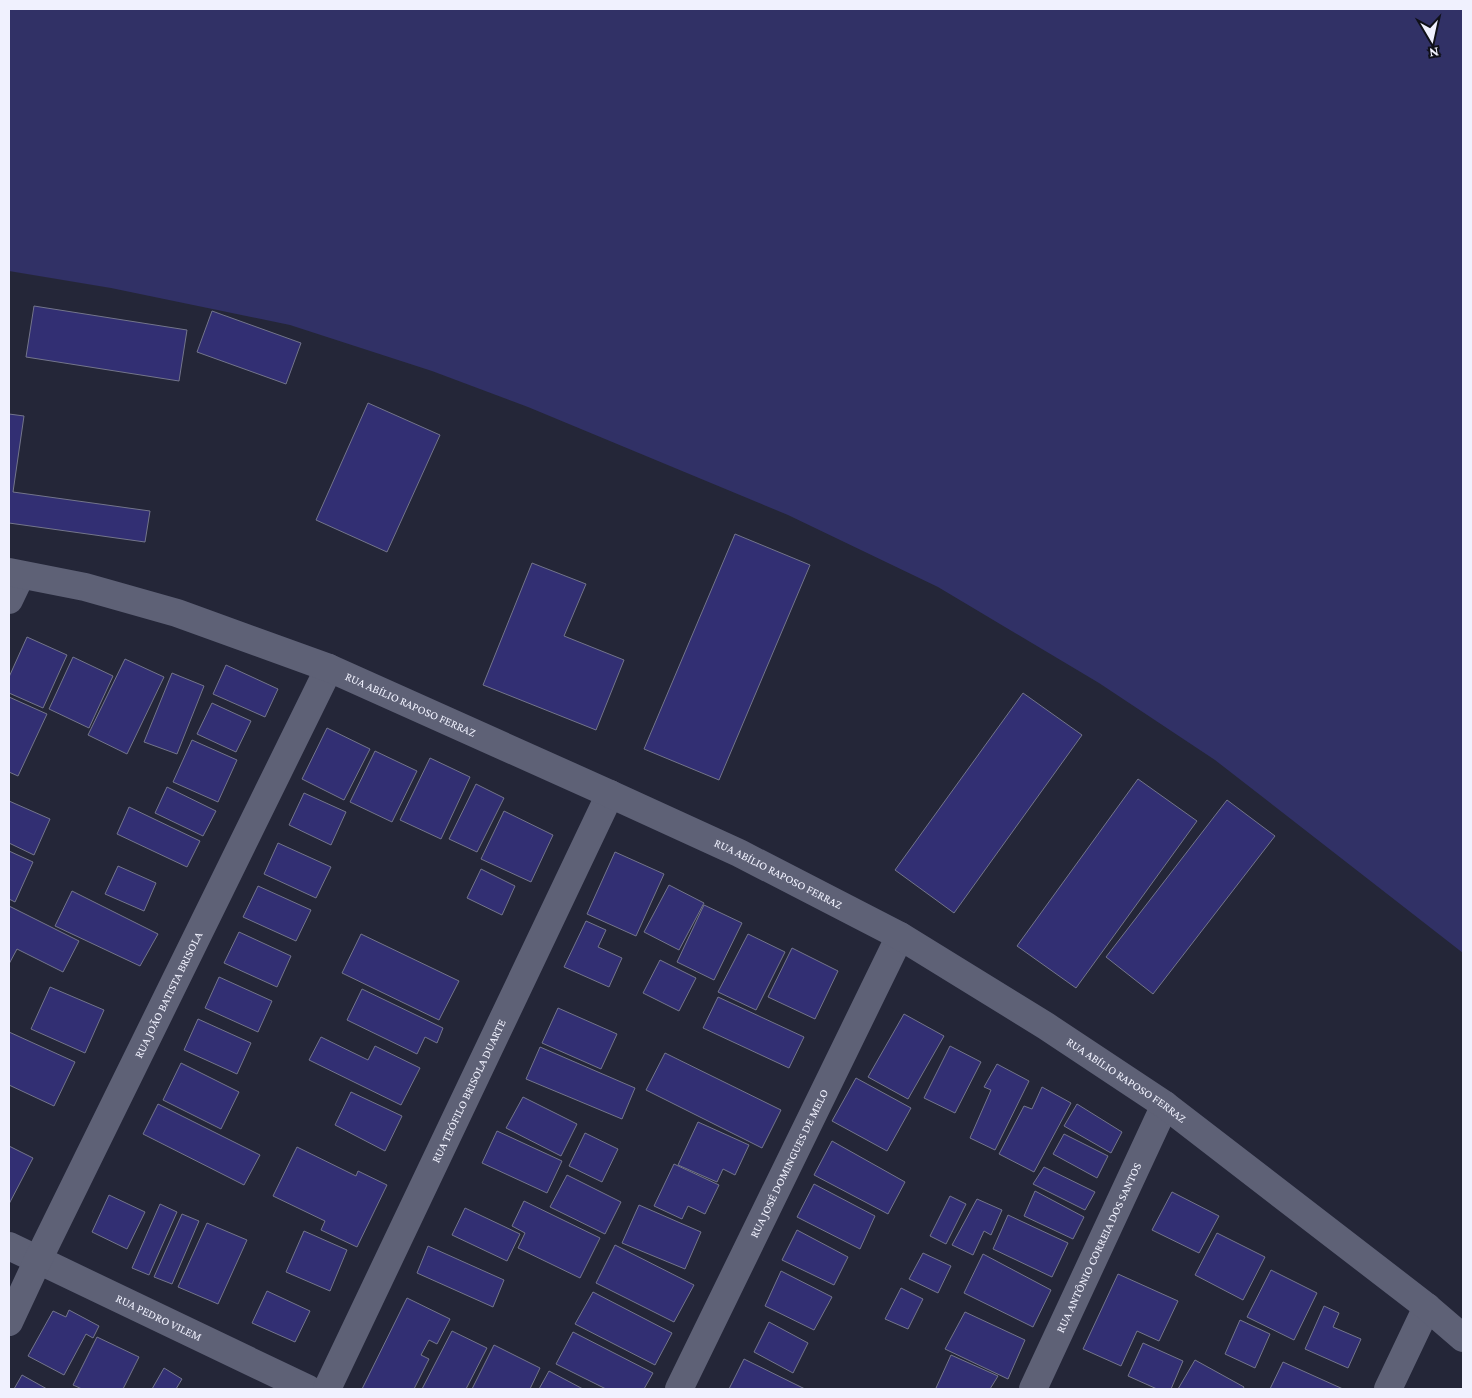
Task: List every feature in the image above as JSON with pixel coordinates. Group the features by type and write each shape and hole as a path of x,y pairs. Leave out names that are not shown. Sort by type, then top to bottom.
{"street":[{"path":"9,600 15,574"},
{"name":"RUA ABÍLIO RAPOSO FERRAZ","path":"15,574 85,587 177,612 329,668 739,853 900,936 1046,1026 1165,1105 1427,1307 1463,1338"},
{"name":"RUA JOÃO BATISTA BRISOLA","path":"9,1322 329,668"},
{"name":"RUA TEÓFILO BRISOLA DUARTE","path":"326,1389 610,794"},
{"name":"RUA JOSÉ DOMINGUES DE MELO","path":"679,1389 900,936"},
{"name":"RUA ANTÔNIO CORREIA DOS SANTOS","path":"1033,1389 1165,1105"},
{"name":"RUA PEDRO VILEM","path":"9,1246 308,1389"},
{"path":"1388,1389 1427,1307"}],"shaded area":[{"path":"9,9 1463,9 1463,953 1215,760 1099,683 938,587 788,515 528,407 432,371 290,325 111,288 9,271"}],"building":[{"path":"34,306 187,330 179,381 26,357"},
{"path":"212,311 301,343 286,384 197,352"},
{"path":"368,403 440,435 387,552 316,520"},
{"path":"9,414 24,416 13,492 150,511 145,542 9,523"},
{"path":"735,534 810,565 719,780 644,749"},
{"path":"532,563 586,584 564,636 624,660 596,730 483,685"},
{"path":"27,637 67,655 43,708 9,693 9,677"},
{"path":"73,657 113,676 89,728 49,709"},
{"path":"125,659 164,677 127,754 88,735"},
{"path":"226,665 278,689 265,717 213,694"},
{"path":"172,673 204,686 177,754 144,742"},
{"path":"1023,693 1082,735 954,913 895,870"},
{"path":"9,697 47,714 18,776 9,772"},
{"path":"212,703 251,721 236,752 197,734"},
{"path":"327,728 370,749 344,800 302,779"},
{"path":"192,740 237,760 218,802 173,782"},
{"path":"375,751 417,771 392,822 350,802"},
{"path":"430,758 470,777 441,839 400,820"},
{"path":"1138,779 1197,821 1076,988 1017,946"},
{"path":"476,784 504,798 477,852 449,839"},
{"path":"167,787 216,811 203,836 155,813"},
{"path":"304,793 346,812 331,845 289,825"},
{"path":"1227,800 1275,836 1153,994 1106,957"},
{"path":"9,801 50,819 34,855 9,843"},
{"path":"129,807 200,841 187,867 117,834"},
{"path":"504,811 553,835 531,882 481,859"},
{"path":"278,843 331,867 316,898 264,874"},
{"path":"9,851 33,862 15,902 9,899"},
{"path":"615,852 664,874 636,936 587,914"},
{"path":"118,866 156,883 144,911 105,894"},
{"path":"481,869 515,886 502,915 467,898"},
{"path":"669,885 704,903 679,950 644,932"},
{"path":"258,886 311,910 296,941 243,917"},
{"path":"72,891 158,934 140,966 55,926"},
{"path":"704,905 742,923 714,980 677,962"},
{"path":"9,906 79,941 63,972 17,949 9,964"},
{"path":"586,921 606,930 598,947 622,958 609,987 564,967"},
{"path":"239,932 291,956 277,987 224,963"},
{"path":"361,934 459,981 439,1020 342,973"},
{"path":"748,934 785,952 756,1010 718,992"},
{"path":"792,948 838,971 815,1019 768,997"},
{"path":"660,960 696,978 679,1011 643,993"},
{"path":"219,977 272,1001 258,1032 205,1008"},
{"path":"50,987 104,1010 85,1053 31,1029"},
{"path":"362,989 443,1028 437,1043 425,1037 417,1054 347,1020"},
{"path":"718,997 804,1037 789,1068 703,1028"},
{"path":"558,1008 617,1034 601,1069 542,1043"},
{"path":"904,1014 944,1036 908,1099 868,1077"},
{"path":"198,1019 251,1043 237,1074 184,1050"},
{"path":"9,1032 75,1062 54,1106 9,1085"},
{"path":"321,1037 368,1060 375,1046 420,1068 401,1105 309,1060"},
{"path":"950,1046 981,1062 955,1113 924,1098"},
{"path":"540,1047 635,1088 622,1119 526,1079"},
{"path":"665,1053 781,1110 762,1148 646,1090"},
{"path":"181,1063 239,1092 221,1129 163,1100"},
{"path":"997,1064 1029,1081 995,1150 970,1138 991,1090 984,1087"},
{"path":"856,1078 911,1108 887,1151 832,1121"},
{"path":"1042,1087 1071,1103 1034,1172 999,1154 1024,1106 1032,1109"},
{"path":"351,1092 402,1116 385,1151 335,1125"},
{"path":"523,1097 577,1124 561,1156 506,1128"},
{"path":"158,1104 260,1155 244,1185 143,1134"},
{"path":"1077,1104 1122,1132 1111,1153 1064,1126"},
{"path":"698,1122 749,1145 735,1175 723,1169 717,1182 678,1165"},
{"path":"497,1131 562,1161 547,1193 482,1163"},
{"path":"585,1133 618,1149 602,1182 569,1166"},
{"path":"1064,1134 1108,1156 1097,1178 1053,1154"},
{"path":"832,1141 905,1182 888,1214 814,1175"},
{"path":"9,1146 33,1158 9,1204"},
{"path":"297,1147 356,1176 358,1171 387,1185 357,1247 321,1230 325,1221 273,1196"},
{"path":"674,1164 719,1185 705,1214 688,1206 682,1219 654,1206"},
{"path":"1044,1167 1095,1192 1085,1210 1033,1184"},
{"path":"567,1175 621,1202 605,1234 550,1207"},
{"path":"814,1184 875,1216 860,1249 797,1217"},
{"path":"1035,1191 1084,1217 1073,1239 1024,1216"},
{"path":"1172,1192 1219,1216 1199,1253 1152,1230"},
{"path":"109,1195 145,1212 127,1249 92,1232"},
{"path":"950,1196 966,1204 946,1244 930,1236"},
{"path":"977,1199 1002,1210 991,1235 984,1231 973,1255 952,1245"},
{"path":"524,1201 600,1238 580,1278 518,1248 525,1233 512,1226"},
{"path":"160,1204 177,1212 149,1275 132,1268"},
{"path":"639,1205 701,1232 685,1269 622,1243"},
{"path":"465,1208 520,1234 507,1261 452,1235"},
{"path":"182,1214 199,1221 172,1284 154,1277"},
{"path":"1008,1215 1068,1243 1052,1277 993,1249"},
{"path":"207,1223 247,1240 218,1304 178,1287"},
{"path":"797,1230 848,1257 834,1285 782,1260"},
{"path":"304,1231 347,1250 330,1291 286,1272"},
{"path":"1217,1233 1265,1257 1243,1300 1195,1275"},
{"path":"615,1245 694,1285 674,1322 596,1283"},
{"path":"428,1246 504,1280 493,1307 417,1273"},
{"path":"923,1253 951,1266 938,1293 909,1279"},
{"path":"983,1254 1051,1290 1033,1327 964,1293"},
{"path":"1271,1270 1317,1293 1294,1340 1247,1317"},
{"path":"781,1271 832,1297 814,1330 765,1306"},
{"path":"1118,1274 1178,1301 1159,1341 1137,1331 1121,1366 1083,1349"},
{"path":"901,1288 923,1299 908,1329 885,1319"},
{"path":"267,1291 310,1311 295,1342 252,1323"},
{"path":"593,1292 672,1333 655,1365 575,1324"},
{"path":"407,1298 450,1319 437,1344 429,1340 421,1355 429,1359 414,1389 362,1389"},
{"path":"1324,1306 1339,1313 1333,1327 1361,1339 1348,1368 1305,1349"},
{"path":"69,1310 99,1326 93,1338 86,1334 64,1375 28,1356 53,1311 66,1317"},
{"path":"965,1312 1025,1340 1008,1379 945,1349"},
{"path":"1240,1320 1270,1334 1255,1368 1225,1354"},
{"path":"769,1322 808,1343 793,1373 754,1352"},
{"path":"452,1331 487,1348 466,1389 422,1389"},
{"path":"573,1332 653,1373 644,1389 606,1389 556,1364"},
{"path":"97,1337 139,1357 123,1389 82,1389 73,1385"},
{"path":"1143,1343 1183,1361 1171,1389 1157,1389 1128,1376"},
{"path":"494,1345 540,1368 530,1389 472,1389"},
{"path":"951,1355 998,1376 990,1389 936,1388"},
{"path":"744,1359 805,1389 729,1389"},
{"path":"1195,1360 1244,1387 1243,1389 1178,1389"},
{"path":"1283,1362 1343,1389 1270,1389"},
{"path":"164,1368 182,1379 176,1389 152,1389"},
{"path":"549,1371 583,1389 539,1389"},
{"path":"22,1375 47,1389 14,1389"}]}
